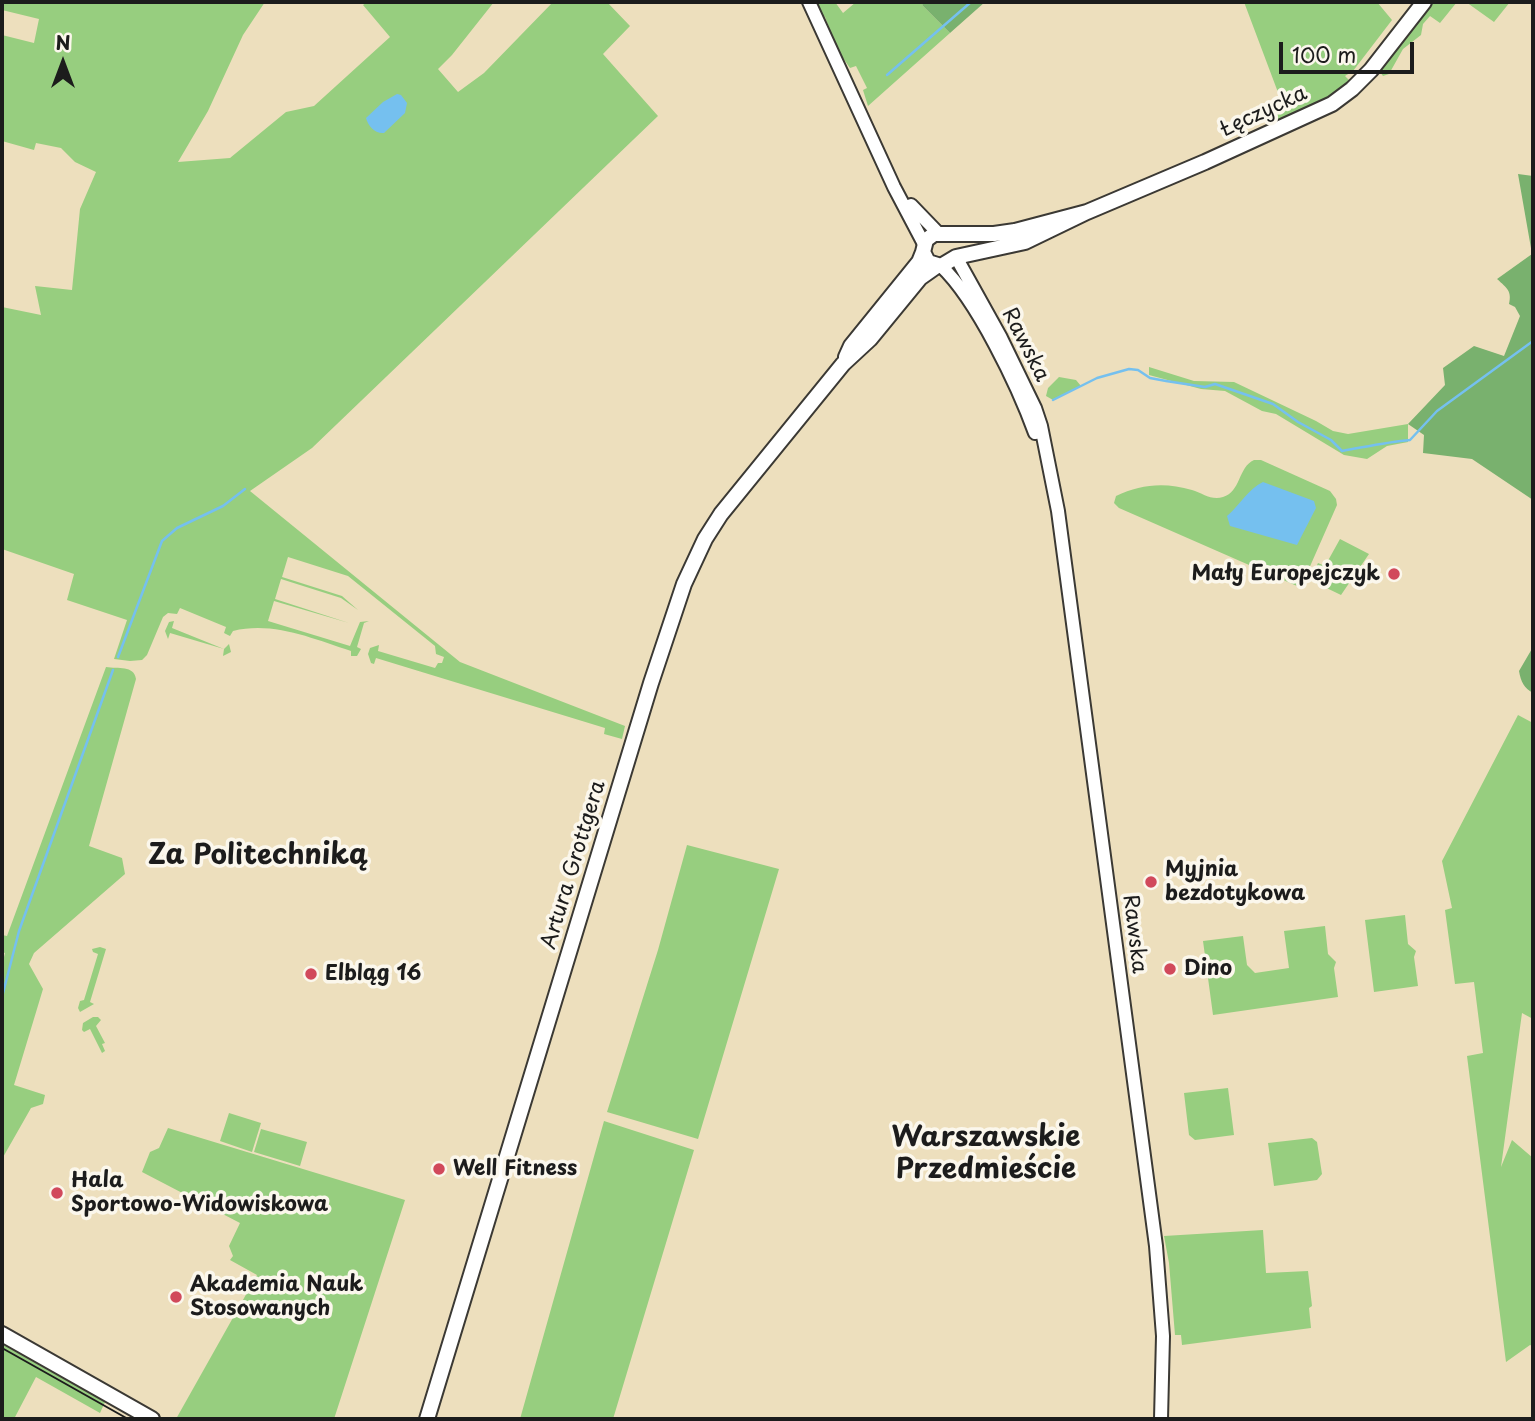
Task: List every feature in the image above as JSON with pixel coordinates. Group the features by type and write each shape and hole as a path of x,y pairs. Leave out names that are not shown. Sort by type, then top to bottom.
{"main road":[{"name":"Łęczycka","path":"956,257 1017,245 1332,104 1371,70 1424,2"},
{"name":"Łęczycka","path":"942,234 994,234 1015,231 1087,212"},
{"path":"942,234 954,242 956,257 939,266 928,261 924,248 929,237 942,234"},
{"name":"Artura Grottgera","path":"842,364 851,346 919,262 924,248"},
{"name":"Artura Grottgera","path":"427,1419 651,683 684,584 705,539 721,514 842,364 870,339 920,278 939,266"},
{"path":"2,1334 152,1419"}],"street":[{"path":"809,2 924,248"},
{"path":"888,173 919,215 942,234"},
{"name":"Rawska","path":"956,257 1032,400 1041,426 1061,528 1156,1243 1163,1339 1161,1419"},
{"name":"Rawska","path":"939,266 962,291 999,354 1022,399 1045,455"}],"green space":[{"path":"2,2 265,2 243,35 208,111 178,162 230,158 286,112 314,106 390,37 363,5 367,2 494,2 438,69 458,92 484,73 553,2 607,2 630,26 603,54 658,116 312,448 250,491 460,662 625,726 622,739 604,734 605,728 376,658 374,664 371,663 368,654 370,648 379,645 378,651 435,668 438,663 442,663 444,657 436,654 435,646 348,576 288,557 282,577 342,596 358,610 341,598 281,579 275,599 349,623 274,601 268,621 350,646 360,622 369,621 364,623 357,647 361,649 357,656 351,656 351,651 322,641 278,630 248,628 233,631 230,636 224,633 226,627 180,608 177,614 168,613 163,617 147,655 142,660 114,659 127,620 67,600 74,574 2,549 2,307 41,315 35,286 72,290 80,209 96,172 75,162 61,148 36,143 34,150 2,141 2,35 34,43 39,19 2,10"},
{"path":"814,2 835,2 843,13 856,2 924,2 922,5 950,33 868,106 863,90 867,88 856,66 850,68 838,51 825,17"},
{"path":"924,2 985,2 950,33 922,5"},
{"path":"1244,2 1377,2 1392,20 1353,71 1345,76 1352,83 1338,94 1270,128 1264,114 1282,103"},
{"path":"1429,2 1457,2 1440,23 1430,16 1423,24 1421,35 1403,49 1389,74 1383,76 1380,66"},
{"path":"1466,2 1510,2 1494,22"},
{"path":"1518,174 1533,176 1533,500 1472,459 1423,453 1424,435 1408,424 1445,385 1443,368 1474,346 1504,356 1520,316 1515,307 1509,304 1508,290 1497,279 1532,254"},
{"path":"1149,367 1194,381 1234,382 1333,431 1348,434 1408,424 1408,442 1387,446 1367,459 1344,455 1276,414 1262,411 1225,391 1201,389 1149,375"},
{"path":"1059,377 1076,380 1081,386 1053,400 1046,396 1048,388"},
{"path":"1254,460 1261,460 1330,491 1336,499 1337,505 1304,580 1297,586 1119,508 1114,503 1116,496 1135,489 1163,485 1182,487 1211,497 1223,497 1233,490 1245,468"},
{"path":"1340,539 1369,554 1341,595 1310,580 1318,563 1325,566"},
{"path":"174,621 172,628 224,649 170,633 168,639 165,631 169,622"},
{"path":"229,644 231,652 223,656 224,649"},
{"path":"1533,647 1533,693 1523,684 1519,671"},
{"path":"106,667 129,670 136,679 89,846 122,858 125,874 34,953 29,964 43,989 14,1085 45,1095 43,1104 31,1108 2,1159 2,965 5,953 2,952 2,935 7,936"},
{"path":"1518,715 1533,723 1533,1019 1522,1013 1501,1167 1512,1140 1533,1158 1533,1346 1530,1345 1506,1362 1467,1056 1483,1053 1474,982 1455,984 1445,910 1452,908 1442,861"},
{"path":"687,845 779,869 698,1139 607,1112 658,950"},
{"path":"1405,915 1408,944 1416,951 1414,957 1418,986 1374,992 1365,920"},
{"path":"1325,926 1328,954 1336,962 1334,968 1338,997 1213,1015 1203,941 1243,936 1247,965 1255,973 1289,968 1284,931"},
{"path":"92,949 106,949 90,1002 94,1004 80,1012 80,1001 84,1000 98,954"},
{"path":"93,1017 101,1020 96,1026 105,1043 102,1044 105,1051 102,1053 90,1029 84,1032 82,1030 83,1023"},
{"path":"1228,1088 1234,1135 1195,1140 1189,1135 1184,1093"},
{"path":"229,1113 261,1123 252,1152 220,1141"},
{"path":"604,1121 694,1150 613,1419 520,1419"},
{"path":"168,1128 405,1200 334,1419 176,1419 257,1275 230,1260 233,1256 229,1246 240,1223 142,1172 150,1152 159,1148"},
{"path":"261,1129 307,1142 300,1166 254,1152"},
{"path":"1312,1138 1317,1142 1322,1174 1317,1180 1274,1186 1268,1143"},
{"path":"1263,1230 1266,1273 1308,1271 1312,1306 1309,1308 1311,1328 1182,1345 1181,1335 1175,1335 1164,1236"},
{"path":"2,1344 105,1402 100,1413 36,1377 14,1419 2,1419"}],"water":[{"path":"397,94 407,103 405,113 384,133 375,131 366,118 383,102"},
{"path":"1263,482 1314,501 1316,508 1297,545 1230,526 1227,516"}],"waterway":[{"path":"887,75 971,2"},
{"path":"1053,400 1097,378 1129,369 1138,370 1150,378 1166,381 1205,387 1215,384 1273,404 1298,422 1331,440 1342,451 1410,440 1437,411 1533,341"},
{"path":"118,657 162,541 177,528 223,506 245,489"},
{"path":"2,997 19,931 113,670"}],"tram line":[{"path":"2,1348 128,1419"}],"place":[{"name":"Mały Europejczyk","path":"1394,574"},
{"name":"Myjnia bezdotykowa","path":"1151,882"},
{"name":"Dino","path":"1170,969"},
{"name":"Elbląg 16","path":"311,974"},
{"name":"Well Fitness","path":"439,1169"},
{"name":"Hala Sportowo-Widowiskowa","path":"57,1193"},
{"name":"Akademia Nauk Stosowanych","path":"176,1297"}],"district":[{"name":"Za Politechniką","path":"258,856"},
{"name":"Warszawskie Przedmieście","path":"986,1154"}]}
